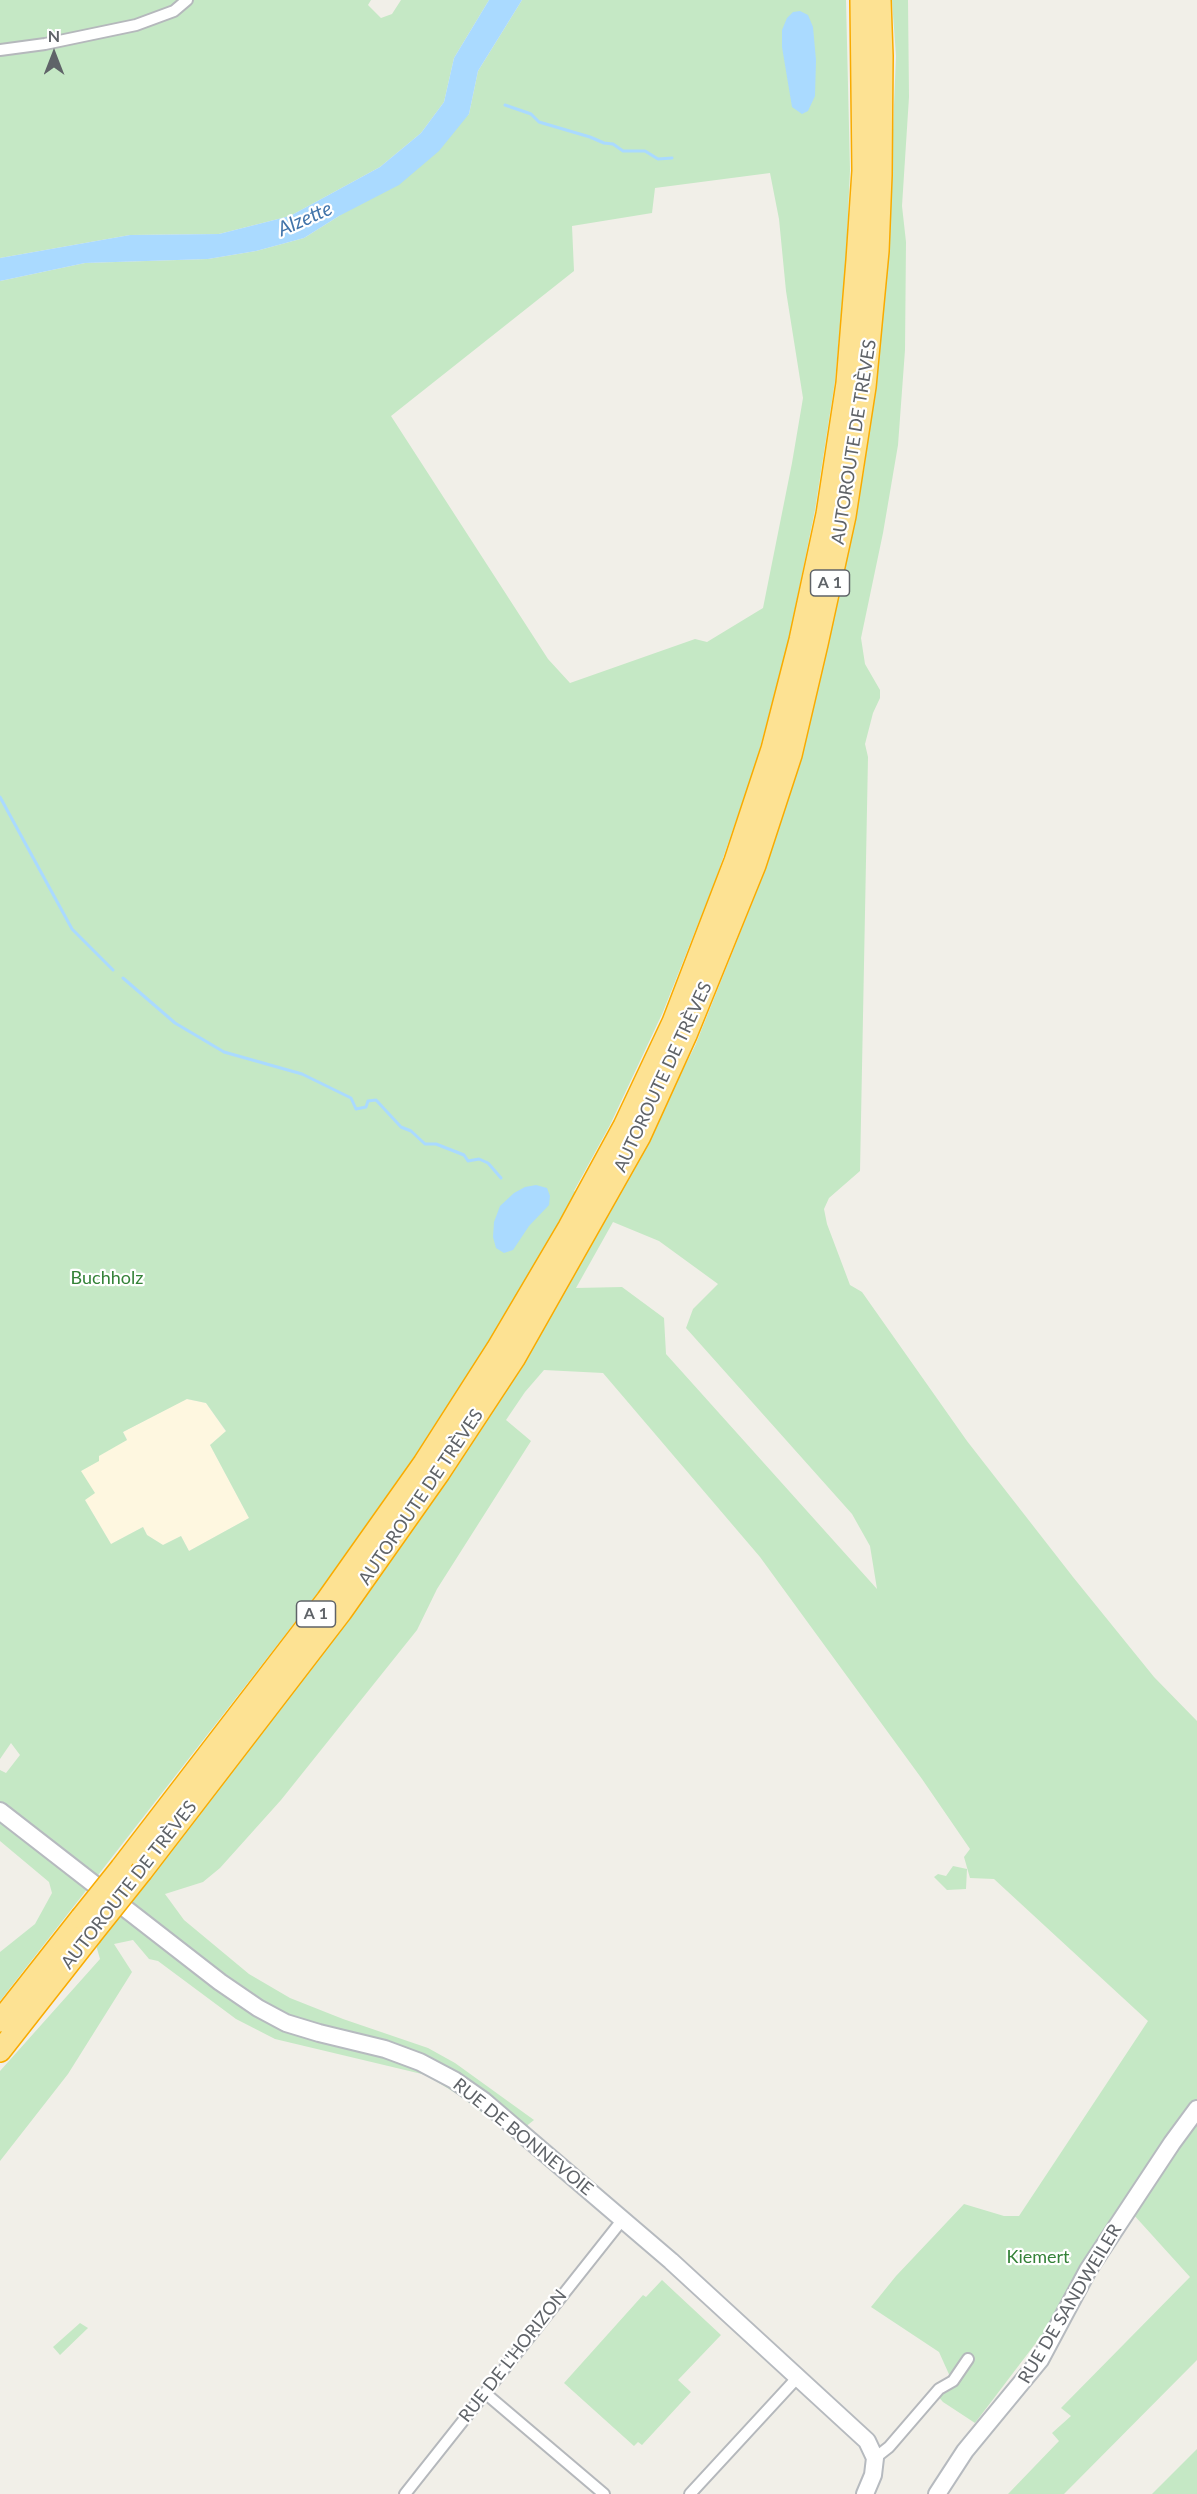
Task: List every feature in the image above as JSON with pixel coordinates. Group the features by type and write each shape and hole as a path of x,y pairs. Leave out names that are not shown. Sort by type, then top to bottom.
{"highway":[{"name":"AUTOROUTE DE TRÈVES","path":"632,1131 735,861 772,749 800,640 825,525 847,383 857,260 863,171 861,0"},
{"name":"AUTOROUTE DE TRÈVES","path":"0,2051 86,1927 341,1612 439,1473 686,1035 755,865 790,754 845,516 865,387 878,251 882,56 880,0"},
{"name":"AUTOROUTE DE TRÈVES","path":"0,2021 86,1927"}],"main road":[{"name":"RUE DE BONNEVOIE","path":"0,1812 220,1982 258,2008 286,2023 385,2049 420,2062 454,2080 484,2101 623,2219 867,2441 875,2458"},
{"name":"RUE DE SANDWEILER","path":"937,2494 971,2444 1040,2360 1089,2270 1172,2143 1197,2109"},
{"path":"865,2494 873,2475 875,2458"}],"street":[{"path":"0,50 45,44 136,25 174,11 187,0"},
{"name":"RUE DE L'HORIZON","path":"407,2493 623,2219"},
{"path":"875,2458 889,2447 939,2389 953,2381 968,2359"},
{"path":"690,2494 797,2378"},
{"path":"485,2393 604,2494"}],"shaded area":[{"path":"186,1399 206,1403 226,1432 210,1445 249,1518 189,1551 181,1536 163,1545 147,1535 143,1527 111,1544 85,1500 81,1471 98,1461 98,1456 127,1439 123,1432"}],"green space":[{"path":"0,0 371,0 368,5 381,18 392,14 401,0 489,0 454,58 444,102 421,133 380,167 290,216 219,234 130,235 0,258"},
{"path":"522,0 846,0 850,170 846,260 835,381 815,510 789,638 756,763 715,881 663,1012 610,1125 574,1191 610,1213 695,1046 763,876 828,646 864,471 879,351 888,253 896,56 892,0 908,0 909,97 902,206 906,242 905,350 898,445 883,533 861,638 865,664 880,690 880,698 873,713 865,744 868,757 860,1171 829,1198 824,1209 827,1224 850,1285 862,1292 967,1441 1073,1577 1154,1677 1197,1721 1197,2360 1064,2494 1008,2494 1059,2441 1052,2433 1071,2416 1061,2408 1190,2277 1123,2203 1048,2327 975,2423 943,2402 936,2394 952,2381 939,2352 871,2307 896,2276 964,2204 1004,2216 1019,2216 1148,2021 994,1879 970,1878 964,1857 970,1849 922,1779 760,1557 603,1373 544,1370 525,1392 506,1420 531,1441 437,1589 417,1630 281,1800 220,1868 203,1882 165,1894 184,1920 249,1974 290,1998 428,2048 455,2063 534,2120 514,2136 457,2094 426,2075 275,2039 236,2019 158,1961 149,1959 133,1940 114,1944 132,1972 68,2074 0,2161 0,2071 100,1959 96,1945 350,1619 449,1478 567,1289 553,1232 488,1342 414,1457 317,1594 0,2001 0,1952 35,1924 52,1893 49,1882 0,1841 0,1770 6,1773 20,1755 11,1743 0,1759 0,281 85,263 208,259 256,251 304,238 339,216 469,114 478,71","holes":["770,173 779,219 786,291 803,398 763,608 707,642 695,639 570,683 548,659 391,416 574,271 572,226 652,213 655,188","613,1222 659,1241 718,1284 693,1309 686,1328 852,1514 870,1546 877,1589 666,1354 664,1318 622,1287 576,1288","187,1399 206,1403 226,1431 210,1445 249,1518 189,1551 181,1536 163,1545 147,1535 143,1527 111,1544 85,1500 95,1493 81,1471 99,1461 99,1456 127,1440 123,1432"]},
{"path":"953,1866 967,1869 966,1889 947,1890 934,1877 938,1874 946,1876"},
{"path":"662,2280 721,2335 678,2380 691,2392 642,2445 638,2442 634,2446 564,2383 643,2295 646,2297"},
{"path":"80,2323 88,2328 60,2355 53,2347"},
{"path":"1197,2449 1197,2494 1152,2494"}],"water":[{"name":"Alzette","path":"489,0 522,0 478,71 469,114 439,151 399,185 339,216 304,238 256,251 208,259 85,263 0,281 0,258 130,235 219,234 290,216 380,167 421,133 444,102 454,58"},
{"path":"800,11 808,15 813,27 816,60 815,96 808,111 802,114 792,107 782,47 782,30 787,18 793,12"},
{"path":"536,1185 547,1188 550,1196 549,1205 529,1226 513,1250 504,1253 496,1248 493,1237 494,1222 500,1206 514,1193 525,1187"}],"waterway":[{"path":"505,105 531,114 539,122 613,144 623,151 645,151 658,159 672,158"},
{"path":"0,797 72,929 113,970"},
{"path":"123,978 175,1023 224,1052 302,1074 351,1098 356,1109 366,1107 368,1101 376,1100 401,1127 411,1131 425,1144 436,1144 464,1155 468,1161 479,1159 488,1163 501,1178"}],"park label":[{"name":"Buchholz","path":"107,1278"},
{"name":"Kiemert","path":"1038,2257"}]}
